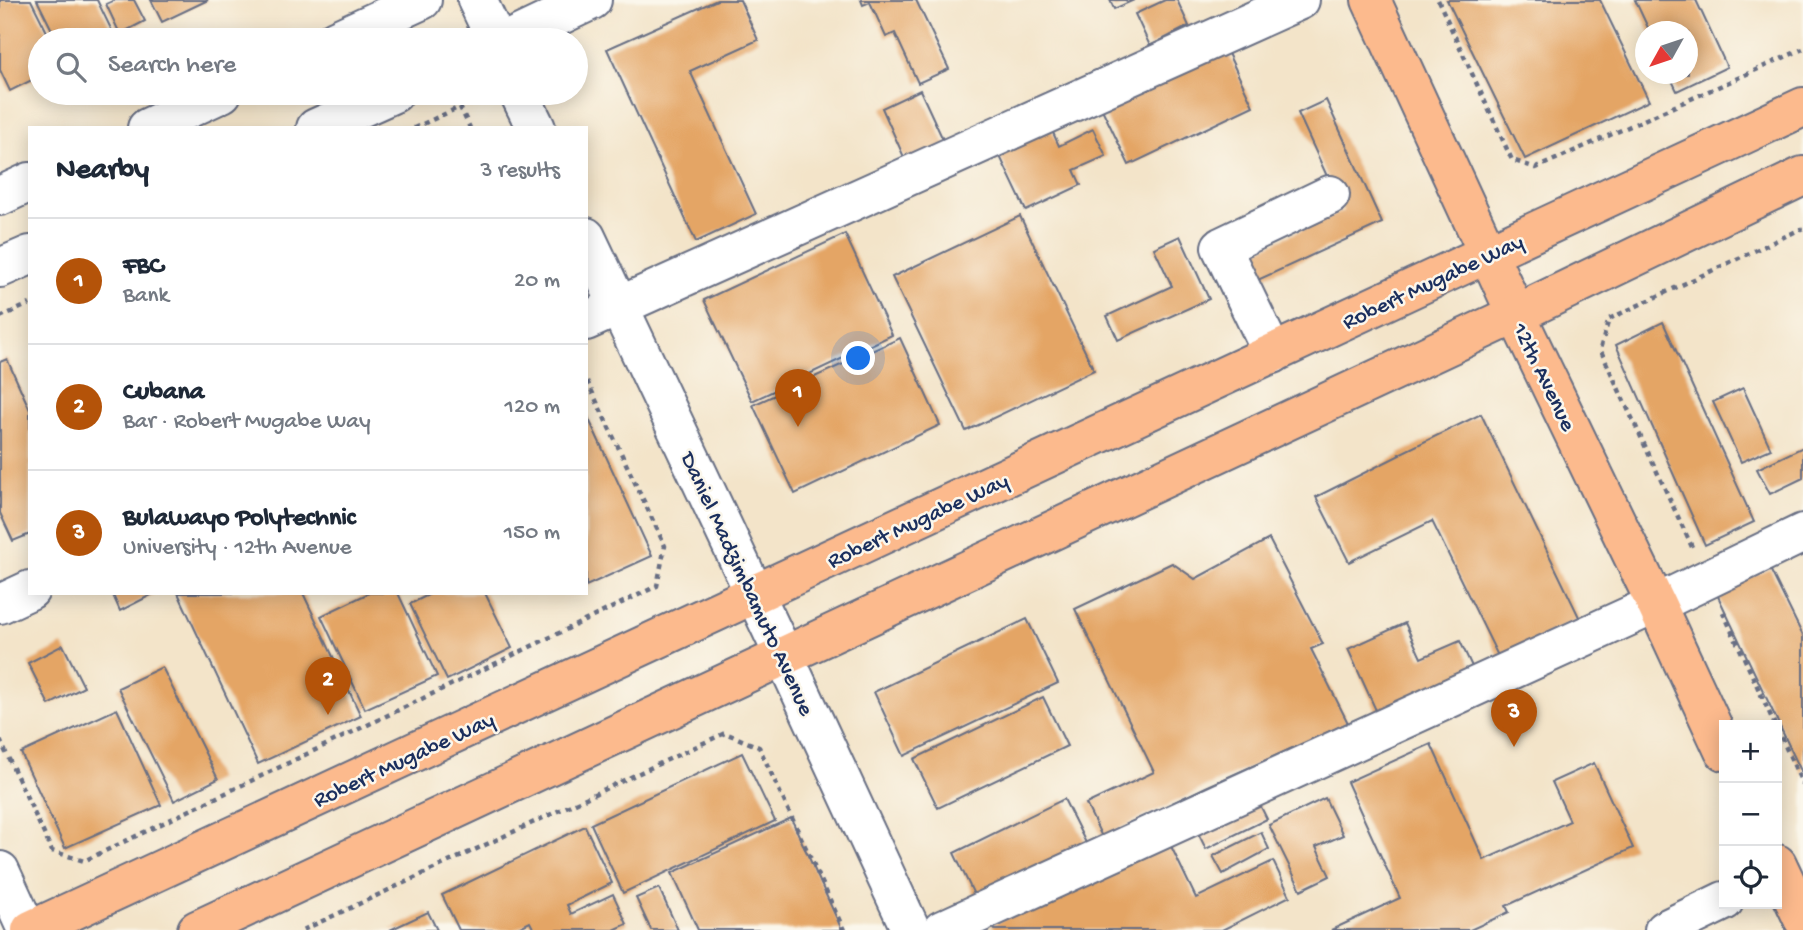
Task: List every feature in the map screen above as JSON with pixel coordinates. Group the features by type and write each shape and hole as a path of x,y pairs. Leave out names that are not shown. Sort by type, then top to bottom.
{"main road":[{"name":"12th Avenue","path":"1371,0 1516,314 1719,740"},
{"name":"Robert Mugabe Way","path":"29,930 1803,107"},
{"path":"197,930 1516,314 1803,176"},
{"path":"1785,870 1803,919"}],"street":[{"path":"361,28 422,0"},
{"path":"477,0 490,28"},
{"path":"533,28 592,0"},
{"path":"602,313 1300,0"},
{"path":"150,126 196,105"},
{"path":"320,126 367,105"},
{"path":"525,105 535,126"},
{"path":"0,196 28,183"},
{"path":"1273,354 1221,247 1329,195"},
{"name":"Daniel Madzimbamuto Avenue","path":"588,246 602,313 755,594 911,930"},
{"path":"0,268 28,256"},
{"path":"942,930 1656,604 1803,533"},
{"path":"0,604 28,591"},
{"path":"0,871 29,930"},
{"path":"1664,930 1719,903"}],"path":[{"path":"1438,0 1513,160 1536,169 1803,49"},
{"path":"418,126 460,107 469,126"},
{"path":"1773,720 1600,349 1609,320 1803,228"},
{"path":"0,317 28,305"},
{"path":"0,740 52,851 84,861 657,586 665,547 588,383"},
{"path":"303,930 725,733 759,747 844,930"},
{"path":"1782,740 1803,785"}],"building":[{"path":"0,0 31,0 45,28 28,28 28,82 10,91 0,70"},
{"path":"37,0 97,0 111,28 51,28"},
{"path":"115,0 134,0 145,21 132,28 117,28 106,4"},
{"path":"151,0 208,0 162,22"},
{"path":"717,0 740,0 758,40 690,71 756,214 696,242 607,49"},
{"path":"861,0 916,0 949,69 918,83 895,33 886,37 870,2 863,5"},
{"path":"1110,0 1134,0 1114,9"},
{"path":"1165,0 1177,0 1189,26 1150,46 1135,14"},
{"path":"1447,0 1600,0 1635,72 1635,84 1641,84 1649,101 1525,159"},
{"path":"1635,0 1696,0 1727,67 1698,81 1698,21 1645,21"},
{"path":"1224,45 1253,106 1129,165 1100,105"},
{"path":"1674,84 1692,84 1677,91"},
{"path":"920,90 946,146 907,164 882,108"},
{"path":"1326,100 1382,223 1249,284 1238,259 1343,211 1298,113"},
{"path":"1050,126 1059,146 1093,129 1106,156 1074,170 1081,185 1026,211 997,150"},
{"path":"1020,216 1094,370 966,431 892,277"},
{"path":"845,234 892,335 752,401 704,300"},
{"path":"1180,236 1209,299 1118,340 1107,316 1172,286 1154,248"},
{"path":"1663,322 1754,522 1705,545 1616,345"},
{"path":"900,338 940,425 795,494 753,405"},
{"path":"7,359 28,406 28,535 13,541 0,513 0,362"},
{"path":"1743,388 1771,449 1741,462 1713,402"},
{"path":"1481,414 1580,619 1499,658 1432,521 1349,562 1316,497"},
{"path":"588,417 652,556 588,585"},
{"path":"1803,447 1803,478 1770,494 1757,469"},
{"path":"1269,539 1323,644 1311,649 1348,723 1102,837 1086,804 1154,772 1075,609 1172,563 1195,579"},
{"path":"1770,569 1803,636 1803,775 1782,731 1782,720 1777,720 1716,592"},
{"path":"113,595 151,595 120,611"},
{"path":"179,595 304,595 361,716 258,764"},
{"path":"365,595 399,595 437,676 365,709 321,616"},
{"path":"428,595 486,595 512,648 447,680 410,604"},
{"path":"1027,619 1058,683 904,756 874,692"},
{"path":"1405,623 1421,658 1460,641 1475,673 1379,717 1348,649"},
{"path":"63,645 84,687 49,705 28,663"},
{"path":"162,667 218,779 174,801 118,688"},
{"path":"1043,697 1067,746 938,808 914,759"},
{"path":"117,709 161,805 65,848 21,753"},
{"path":"1431,744 1484,860 1570,821 1552,782 1594,763 1633,848 1506,906 1509,912 1470,930 1331,930 1400,898 1347,782"},
{"path":"742,753 775,821 623,893 591,824"},
{"path":"1325,798 1343,835 1316,847 1330,876 1301,890 1269,825"},
{"path":"1064,799 1089,849 978,903 954,853"},
{"path":"1257,799 1267,819 1206,849 1196,829"},
{"path":"791,818 842,930 698,930 672,873"},
{"path":"585,826 612,883 567,905 571,914 613,894 627,924 614,930 534,930 530,922 514,930 459,930 442,895"},
{"path":"1261,832 1269,849 1223,874 1213,856"},
{"path":"1168,840 1196,898 1273,861 1290,896 1222,930 995,930 992,925"},
{"path":"659,888 678,930 651,930 636,898"},
{"path":"428,912 437,930 390,930"}],"place":[{"name":"FBC","path":"798,427"},
{"name":"Cubana","path":"328,715"},
{"name":"Bulawayo Polytechnic","path":"1514,747"}]}
